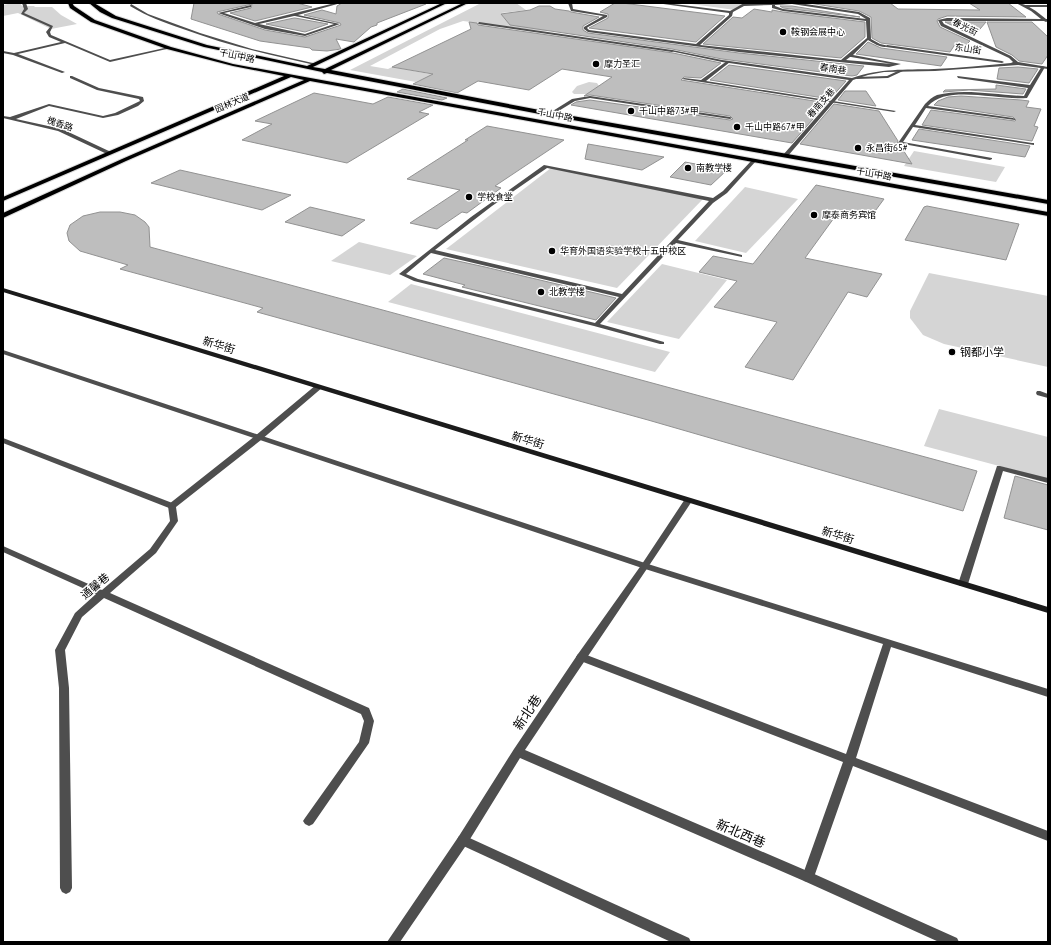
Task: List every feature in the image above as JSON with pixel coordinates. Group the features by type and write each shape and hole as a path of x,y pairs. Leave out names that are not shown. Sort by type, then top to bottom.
{"main road":[{"name":"千山中路","path":"70,3 72,7 93,21 169,48 234,65 1048,214"},
{"name":"千山中路","path":"92,3 102,11 114,17 159,32 214,48 258,58 550,114 1048,202"},
{"name":"园林大道","path":"3,199 308,68 445,3"},
{"name":"园林大道","path":"3,216 124,160 310,79 466,3"}],"street":[{"path":"24,3 26,9 22,14 52,27 48,32 50,36 110,61 169,48"},
{"path":"255,24 339,3"},
{"path":"570,3 572,10 606,16 587,26 585,28 588,31 697,45 889,66 899,64 851,56"},
{"path":"658,3 731,12"},
{"path":"697,45 731,15 731,12 745,4 792,3 850,10 866,16 868,20 869,38 872,42 886,46"},
{"path":"1018,3 1025,6 1046,20 1048,23"},
{"path":"774,4 773,8 783,10 868,20"},
{"path":"132,5 148,15 205,36 251,50 315,64"},
{"path":"250,6 220,13 255,24 304,35 338,24 295,14"},
{"path":"1025,6 1048,6"},
{"name":"春光街","path":"1017,64 1010,58 942,25 940,20 1046,20"},
{"name":"春南巷","path":"479,23 672,51 728,62 855,79 888,77 901,71 1017,64"},
{"path":"842,61 851,56 858,46 869,38"},
{"path":"14,54 66,42"},
{"path":"858,46 868,44 886,46"},
{"name":"东山街","path":"886,46 1045,68"},
{"path":"3,52 14,54 63,72"},
{"path":"703,82 728,62"},
{"path":"990,159 900,143 932,99 942,96 973,94 1025,97 1045,68"},
{"path":"10,119 49,105 104,117 116,114 142,101 141,98 98,88 71,77"},
{"path":"958,77 1032,88"},
{"path":"684,79 894,111"},
{"name":"春南支巷","path":"785,156 855,79"},
{"path":"550,114 572,99 590,97 730,118"},
{"path":"926,107 1013,119"},
{"name":"槐香路","path":"3,117 60,130 109,153"},
{"path":"913,126 1032,144"},
{"path":"596,324 674,241 714,200 725,192 754,161"},
{"path":"662,343 596,324 416,280 402,274 522,181 546,166 714,200"},
{"path":"674,241 740,256"},
{"path":"430,251 623,296"},
{"name":"新华街","path":"3,290 1048,610"},
{"path":"3,352 645,566 1048,693"},
{"path":"3,440 172,506 258,438 319,387"},
{"path":"1040,393 1048,396"},
{"path":"963,584 1000,468 1048,481"},
{"name":"新北巷","path":"393,942 463,840 518,752 581,657 645,566 688,501"},
{"name":"通馨巷","path":"66,888 64,688 60,650 78,615 153,551 174,521 172,506"},
{"path":"3,549 364,711 369,721 364,742 309,821"},
{"path":"808,877 850,759 888,643"},
{"path":"581,657 1048,836"},
{"name":"新北西巷","path":"518,752 808,877 953,942"},
{"path":"463,840 684,942"}],"shaded area":[{"path":"20,3 22,6 52,7 61,15 77,24 51,29 18,13 3,16 3,5"},
{"path":"481,3 516,3 526,10 501,13 504,18 570,28 543,31 463,21 440,29 370,66 388,69 392,67 446,77 437,81 423,79 416,82 350,70"},
{"path":"684,3 744,3 735,10"},
{"path":"589,82 597,83 599,86 592,94 574,94 572,92 577,86"},
{"path":"914,151 1005,167 996,182 904,166"},
{"path":"551,168 703,199 617,288 446,249"},
{"path":"745,187 798,199 746,253 695,241"},
{"path":"359,242 417,256 390,275 331,261"},
{"path":"662,264 727,280 679,339 607,322"},
{"path":"929,273 1048,296 1048,367 944,344 923,335 910,318 910,311"},
{"path":"411,284 670,352 655,372 388,302"},
{"path":"939,409 1048,437 1048,479 924,446"}],"building":[{"path":"194,3 297,3 312,7 255,21 230,13 251,8 252,4 217,12 218,14 265,30 305,37 341,25 340,23 304,15 322,10 336,14 337,6 342,3 426,4 377,23 377,25 371,27 354,42 336,39 341,49 327,51 312,50 310,48 260,41 191,19"},
{"path":"615,3 725,16 696,42 589,28 608,18 608,14 600,12"},
{"path":"809,3 890,3 898,9 980,10 969,3 1008,3 1026,17 947,16 938,19 937,21 940,27 970,41 966,45 956,43 950,52 881,43 872,38 871,17 859,11"},
{"path":"539,6 550,6 555,9 599,17 583,26 583,30 588,33 739,53 864,66 857,75 852,76 722,59 672,49 510,25 501,14 530,10"},
{"path":"780,6 792,6 860,17 783,8"},
{"path":"754,9 865,22 865,37 841,58 703,44 733,17 742,18"},
{"path":"294,18 328,24 305,32 266,24"},
{"path":"469,22 477,23 478,25 673,53 721,63 701,78 684,77 681,80 827,103 792,143 571,105 576,102 590,100 730,120 733,119 730,116 590,95 584,96 612,77 562,69 529,90 478,81 457,93 413,84 433,74 392,67 471,29"},
{"path":"945,22 986,22 974,36"},
{"path":"987,22 1032,22 1048,37 1048,55 1042,64 1019,61 1012,55 996,47"},
{"path":"868,42 881,48 947,57 941,66 856,54"},
{"path":"729,65 846,81 830,99 710,80"},
{"path":"1018,67 1038,69 1029,83 997,79 999,68"},
{"path":"996,85 1026,89 1023,94 969,90 943,92 945,90 996,89"},
{"path":"403,89 447,98 442,100 397,92"},
{"path":"845,91 866,91 876,106 838,100"},
{"path":"314,93 373,104 388,97 433,105 419,112 429,114 347,163 242,140 272,124 255,121"},
{"path":"961,96 1029,101 1026,107 1041,109 1034,126 1038,127 1032,141 922,125 931,110 1016,120 1013,117 934,105 938,101 948,97"},
{"path":"834,104 879,111 898,141 897,144 900,145 912,164 800,144"},
{"path":"487,126 564,140 495,186 501,188 467,213 462,212 437,229 410,223 460,190 407,179"},
{"path":"919,129 1030,146 1025,157 912,140"},
{"path":"588,144 664,157 642,170 585,159"},
{"path":"685,162 727,170 711,185 670,177"},
{"path":"180,170 291,195 262,210 151,183"},
{"path":"816,185 884,199 870,218 839,211 805,258 882,274 867,297 848,292 793,380 745,367 777,322 714,307 737,281 699,272 713,256 753,264"},
{"path":"927,206 1019,224 1006,260 905,240 924,207"},
{"path":"310,207 365,220 342,236 285,222"},
{"path":"100,212 120,212 135,215 145,222 149,227 150,247 977,471 963,511 648,420 257,312 263,308 120,269 128,265 80,251 69,241 67,233 70,225 83,216"},
{"name":"北教学楼","path":"444,258 616,298 596,320 462,287 465,285 423,274"},
{"path":"1015,476 1048,485 1048,530 1004,518"}],"place":[{"name":"鞍钢会展中心","path":"783,32"},
{"name":"摩力圣汇","path":"596,64"},
{"name":"千山中路73#甲","path":"631,111"},
{"name":"千山中路67#甲","path":"737,127"},
{"name":"永昌街65#","path":"858,148"},
{"name":"南教学楼","path":"688,168"},
{"name":"学校食堂","path":"469,197"},
{"name":"摩泰商务宾馆","path":"814,215"},
{"name":"华育外国语实验学校十五中校区","path":"552,251"},
{"name":"北教学楼","path":"541,292"},
{"name":"钢都小学","path":"952,352"}]}
